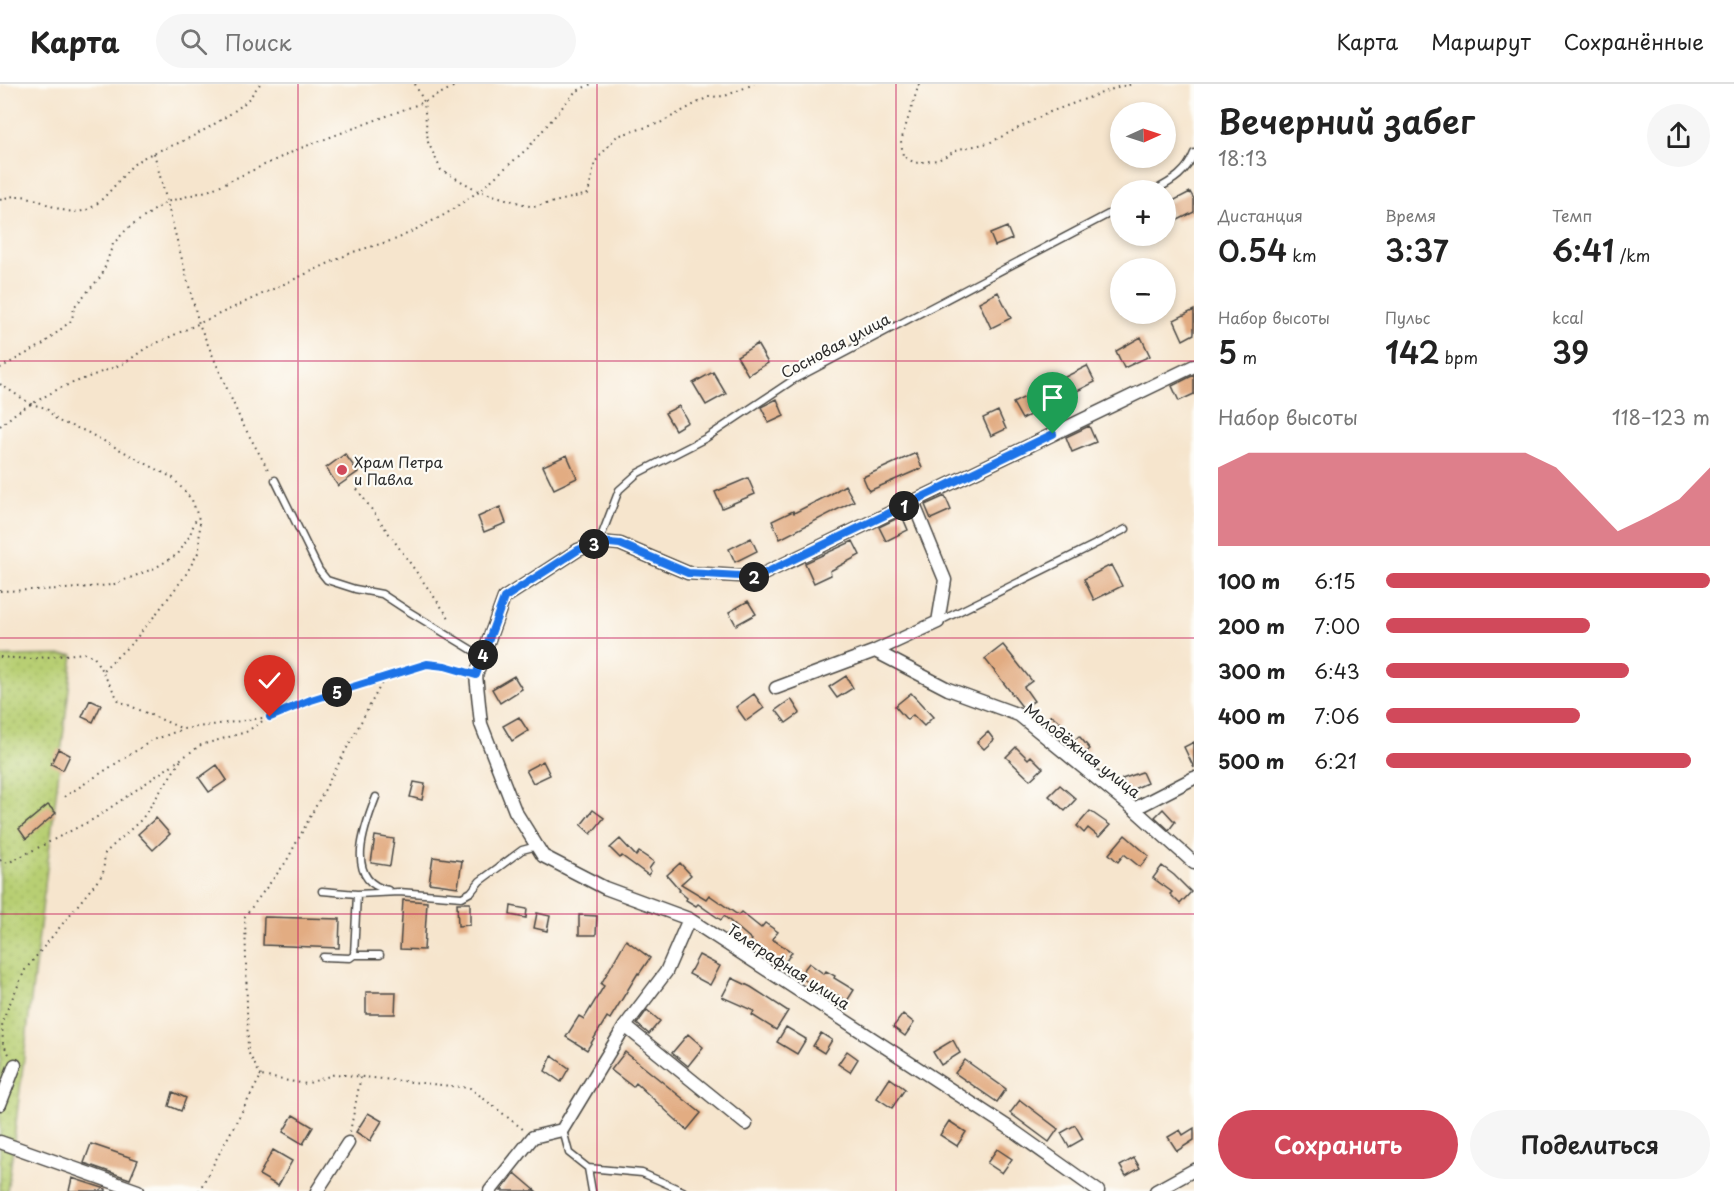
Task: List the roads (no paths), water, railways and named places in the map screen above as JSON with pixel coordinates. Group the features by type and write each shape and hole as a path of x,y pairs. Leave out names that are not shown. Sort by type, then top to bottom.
{"street":[{"path":"483,656 504,598 578,550 599,542 620,544 688,573 757,577 1194,366"},
{"path":"776,688 875,651 938,622 945,580 912,502"},
{"name":"Молодёжная улица","path":"875,651 948,689 1019,715 1134,809 1194,863"},
{"name":"Телеграфная улица","path":"483,656 476,675 481,724 515,811 543,856 605,888 689,919 1008,1127 1098,1191"},
{"path":"1134,809 1194,778"},
{"path":"490,1191 533,1137 562,1130 625,1026 666,972 689,919"},
{"path":"625,1026 746,1124"},
{"path":"0,1104 15,1065"},
{"path":"0,1142 138,1191"},
{"path":"317,1191 348,1143"},
{"path":"1156,1191 1194,1170"},
{"path":"1173,1181 1184,1191"}],"lane":[{"path":"1174,180 1191,161 1194,153"},
{"name":"Сосновая улица","path":"599,542 619,490 638,473 706,438 793,380 1110,213"},
{"path":"275,480 319,570 327,580 355,589 382,594 483,656"},
{"path":"938,622 1126,529"},
{"path":"376,796 366,822 361,865 365,875 377,888 462,897 522,850 537,846"},
{"path":"322,891 357,894 399,892"},
{"path":"354,955 357,894"},
{"path":"323,957 350,958 354,955 380,955"},
{"path":"562,1130 569,1153 588,1168 642,1173 683,1191"},
{"path":"588,1168 592,1191"}],"place":[{"name":"Храм Петра и Павла","path":"342,470"}]}
